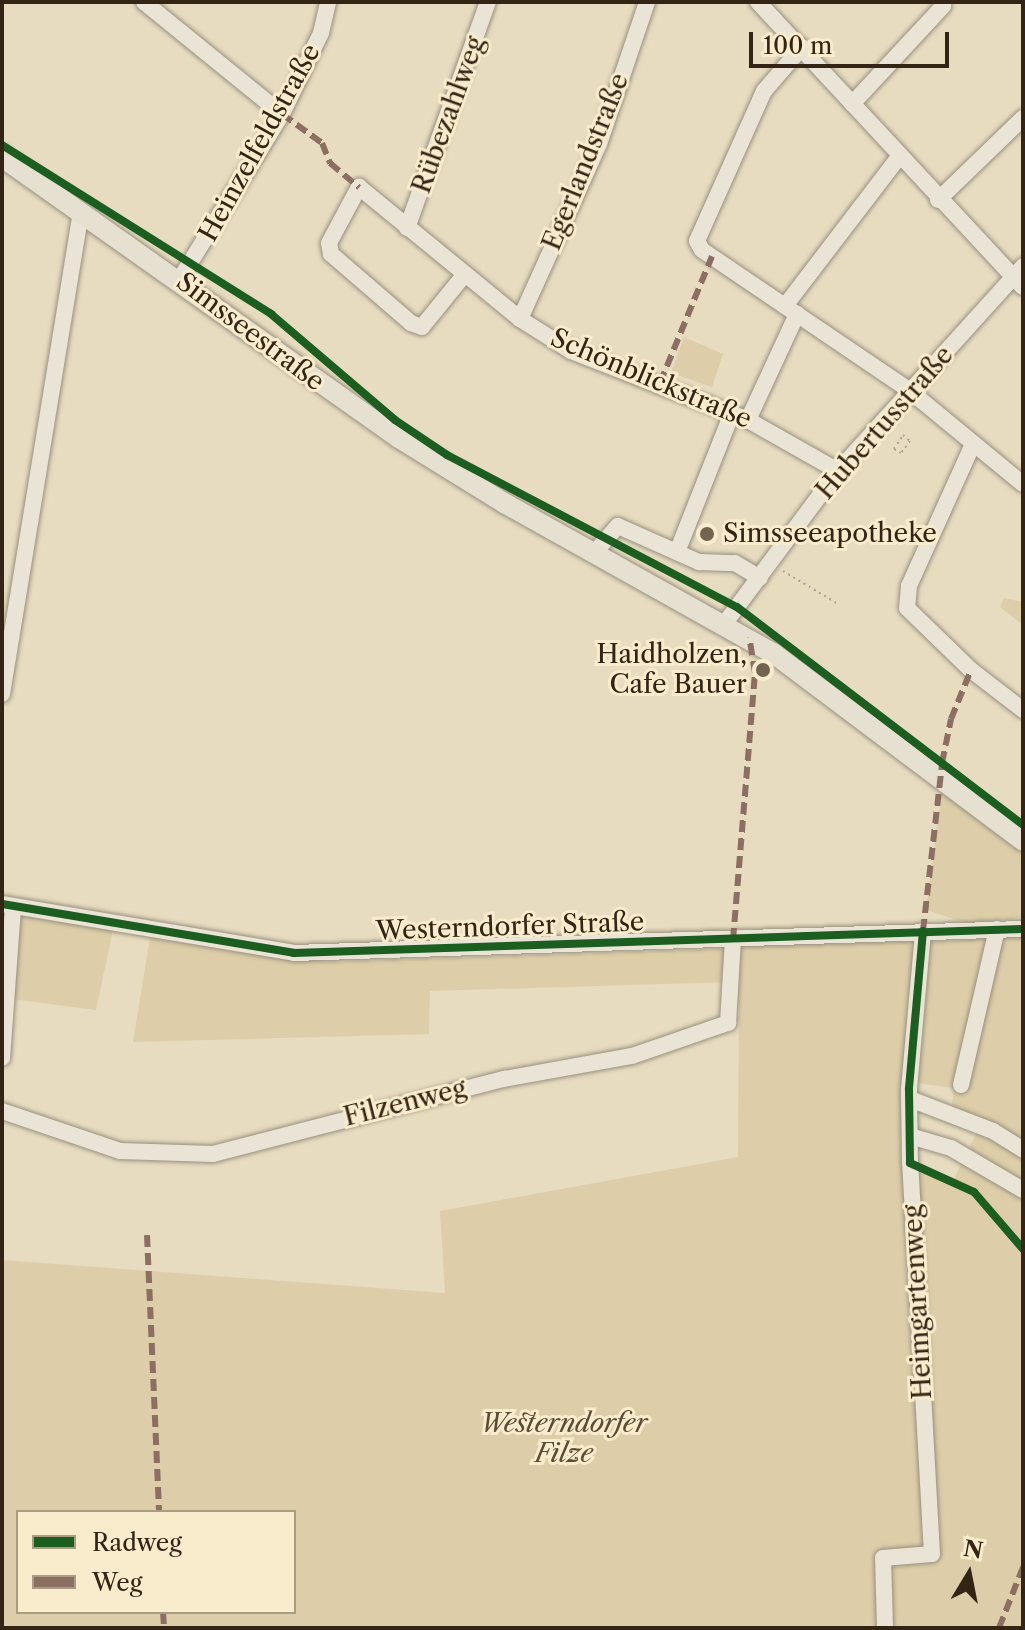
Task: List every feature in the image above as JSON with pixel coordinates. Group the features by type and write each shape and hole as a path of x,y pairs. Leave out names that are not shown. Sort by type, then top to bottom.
{"main road":[{"name":"Simsseestraße","path":"2,157 180,279 399,438 725,623 890,737 1023,841"}],"street":[{"path":"144,2 282,114"},
{"name":"Heinzelfeldstraße","path":"180,279 282,114 321,33 328,2"},
{"name":"Rübezahlweg","path":"407,228 488,2"},
{"name":"Egerlandstraße","path":"520,319 599,144 647,2"},
{"path":"765,4 938,200 1019,277"},
{"path":"852,104 943,6"},
{"path":"802,47 764,91 697,241 702,250 910,391 1023,484"},
{"path":"938,200 1023,118"},
{"path":"677,552 791,310 899,157"},
{"name":"Schönblickstraße","path":"465,274 433,320 422,327 411,323 331,254 329,243 359,187 520,319 571,351 740,416 838,471"},
{"path":"2,694 81,211"},
{"name":"Hubertusstraße","path":"725,623 838,471 1019,277"},
{"path":"973,444 909,586 907,608 971,670 1023,710"},
{"path":"596,551 618,526 699,562 735,563 760,578"},
{"path":"2,1058 7,905"},
{"name":"Westerndorfer Straße","path":"7,905 294,953 1023,929"},
{"path":"961,1085 997,929"},
{"name":"Heimgartenweg","path":"885,1628 883,1558 932,1554 910,1136 923,931"},
{"name":"Filzenweg","path":"2,1111 120,1151 213,1154 504,1079 632,1056 728,1023 733,940"},
{"path":"910,1099 993,1131 1023,1150"},
{"path":"910,1136 951,1148 1023,1190"}],"path":[{"path":"774,561 787,576 838,604"}],"green space":[{"path":"684,337 723,354 712,387 671,373"},
{"path":"1004,598 1023,602 1023,625 1000,607"},
{"path":"942,788 1023,852 1023,917 973,925 926,910"},
{"path":"21,916 113,930 96,1010 12,999"},
{"name":"Westerndorfer Filze","path":"1023,936 1023,1628 2,1628 2,1260 445,1293 440,1211 738,1157 739,946 909,937 917,945 904,1069 906,1273 922,1274 917,1168 952,1183 981,1124 951,1110 954,1088 916,1083 931,942"},
{"path":"150,937 328,962 722,949 728,954 730,982 430,991 429,1034 133,1042"}],"marked path":[{"path":"282,114 322,143 330,163 359,187"},
{"path":"660,383 712,256"},
{"path":"733,940 755,673 749,637"},
{"path":"923,931 942,763 951,719 971,670"},
{"path":"147,1235 159,1510"},
{"path":"999,1628 1023,1567"},
{"path":"163,1614 164,1628"}],"cycle path":[{"path":"2,145 271,314 395,420 447,455 737,607 1023,825"},
{"path":"2,904 294,953 1023,929"},
{"path":"923,931 909,1089 910,1163 974,1192 1023,1249"}],"place":[{"name":"Simsseeapotheke","path":"707,534"},
{"name":"Haidholzen, Cafe Bauer","path":"763,670"}]}
